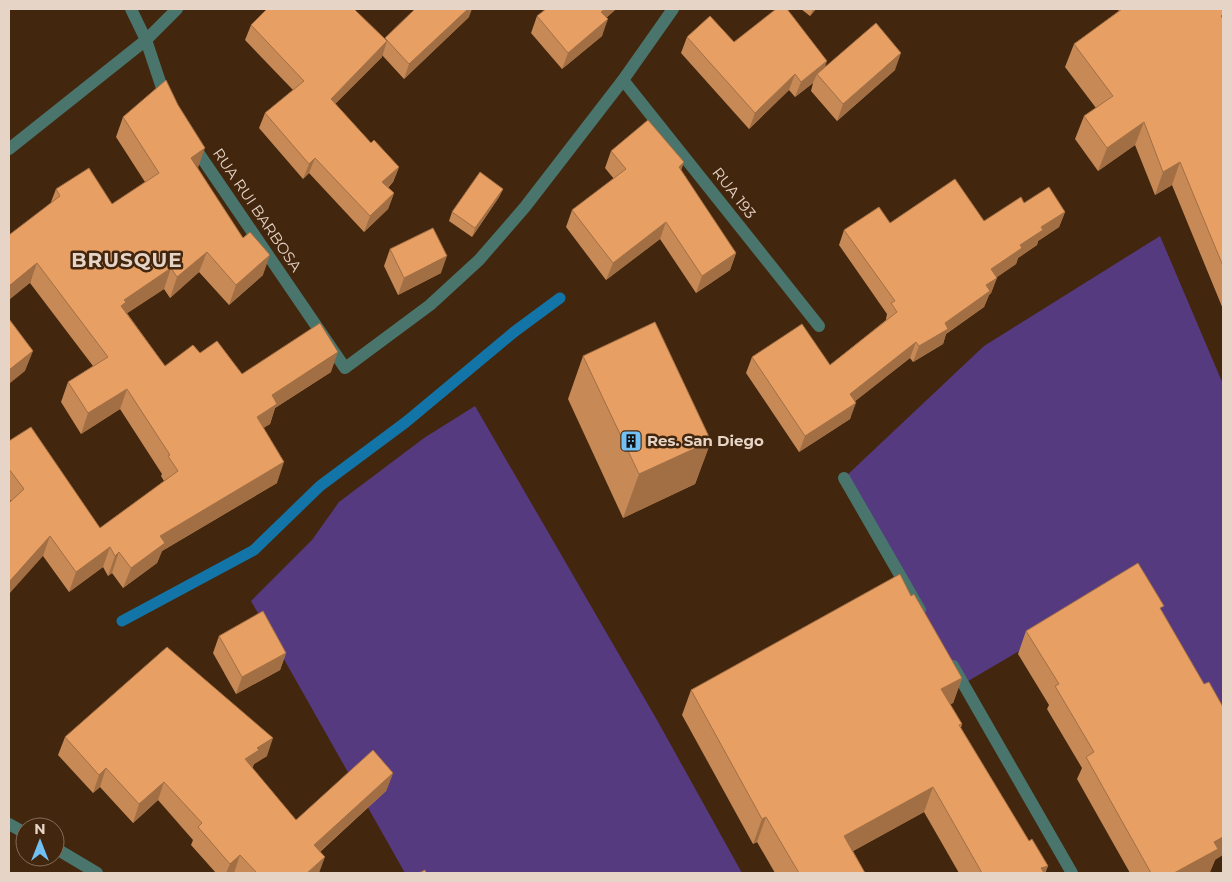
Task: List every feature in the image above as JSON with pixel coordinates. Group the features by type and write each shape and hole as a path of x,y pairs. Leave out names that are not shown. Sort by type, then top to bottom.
{"street":[{"path":"131,9 146,40 163,92 173,114"},
{"path":"9,148 146,40 177,9"},
{"path":"624,80 673,9"},
{"name":"RUA 193","path":"624,80 819,326"},
{"name":"RUA RUI BARBOSA","path":"188,137 345,368 430,305 479,260 525,207 624,80"},
{"path":"844,478 928,624"},
{"path":"948,658 1072,873"},
{"path":"65,854 97,873"}],"shaded area":[{"path":"1160,236 1223,384 1223,744 1074,619 963,684 844,478 984,346"},
{"path":"475,406 657,720 742,873 405,873 251,601 312,540 339,502 424,438"}],"building":[{"path":"267,9 354,9 387,41 331,99 371,143 374,140 399,167 382,182 394,193 370,216 315,158 309,164 265,113 304,81 251,25"},
{"path":"415,9 468,9 409,64 385,38"},
{"path":"546,9 605,9 601,12 608,19 568,53 537,16"},
{"path":"776,9 787,9 827,61 801,82 795,74 755,113 687,37 710,16 734,42"},
{"path":"1122,9 1223,9 1221,16 1223,19 1223,266 1180,162 1163,172 1144,122 1107,148 1084,116 1113,96 1074,44"},
{"path":"876,23 901,53 843,104 817,74"},
{"path":"166,80 178,105 205,148 191,158 243,238 250,232 270,255 236,285 207,252 177,277 171,268 124,300 126,302 121,306 165,366 193,345 200,353 217,341 242,374 320,323 338,352 272,395 277,404 257,417 284,462 160,536 165,543 131,568 119,552 115,556 110,547 76,572 50,536 9,582 9,503 24,489 9,469 9,441 31,427 100,528 178,471 168,456 170,455 127,389 88,413 68,382 108,357 37,263 9,286 9,235 60,196 56,189 89,168 112,204 159,173 123,117"},
{"path":"648,120 684,162 679,167 736,253 702,276 666,222 613,263 572,210 626,169 611,151"},
{"path":"480,172 503,189 475,228 452,212"},
{"path":"955,179 984,221 1021,197 1024,203 1049,187 1065,212 1041,227 1043,230 1020,245 1022,248 991,269 997,278 986,285 990,291 945,323 948,329 919,346 916,342 850,394 856,403 805,436 752,357 802,324 830,365 897,312 891,303 895,301 844,230 879,207 890,223"},
{"path":"433,228 447,256 404,278 390,249"},
{"path":"9,319 33,351 9,370"},
{"path":"655,322 711,441 639,474 583,356"},
{"path":"1138,563 1164,606 1160,608 1204,684 1209,682 1223,707 1223,837 1214,842 1218,849 1174,873 1151,873 1086,757 1094,752 1055,686 1059,684 1026,631"},
{"path":"900,574 911,596 914,594 962,678 941,689 962,724 959,725 1029,841 1032,839 1048,866 1041,868 1044,873 982,873 933,787 844,836 865,873 799,873 766,817 762,819 691,690"},
{"path":"263,611 286,653 242,677 219,636"},
{"path":"167,647 273,738 257,748 259,750 245,759 296,820 373,750 393,773 314,845 325,857 307,873 257,873 240,855 230,864 198,827 202,823 164,782 139,804 106,768 99,775 65,737"}],"waterway":[{"path":"122,621 254,550 320,486 406,422 514,332 560,298"}],"place":[{"name":"Res. San Diego","path":"631,441"}],"district":[{"name":"BRUSQUE","path":"127,260"}]}
